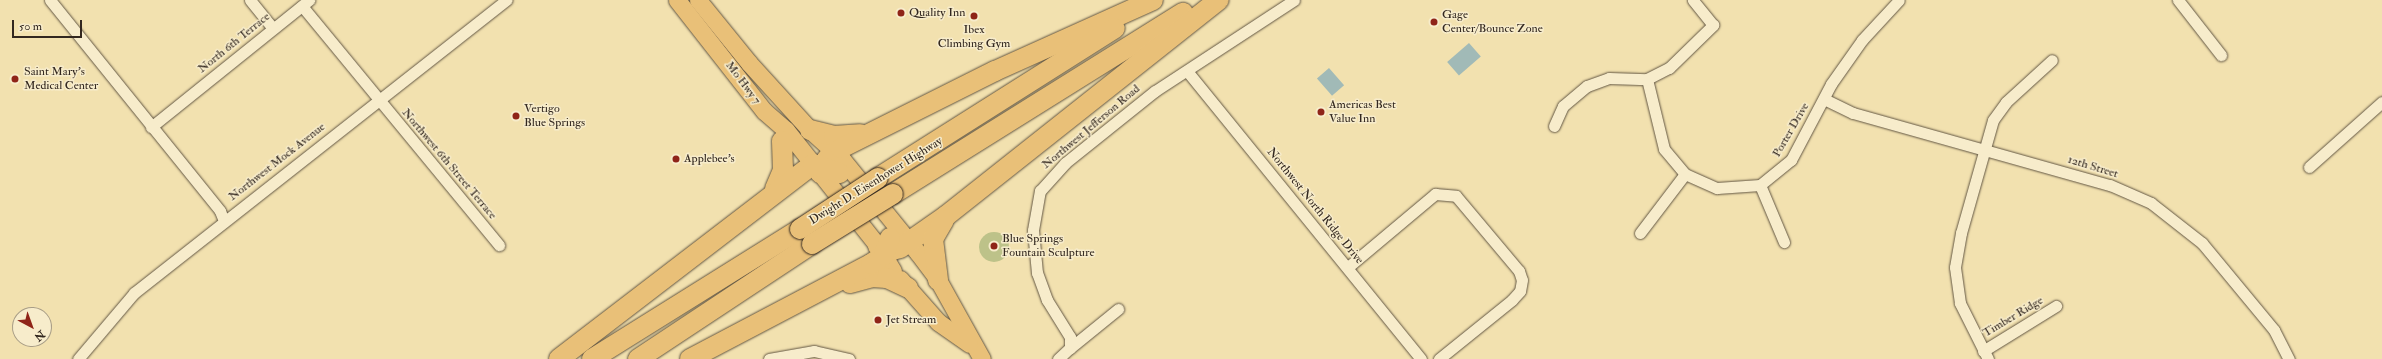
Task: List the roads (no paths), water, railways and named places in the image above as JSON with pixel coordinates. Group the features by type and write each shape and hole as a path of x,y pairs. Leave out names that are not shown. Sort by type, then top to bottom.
{"highway":[{"path":"559,359 776,189 823,165 874,132 995,71 1153,0"},
{"name":"Dwight D. Eisenhower Highway","path":"592,359 800,229 1159,0"},
{"name":"Dwight D. Eisenhower Highway","path":"638,359 812,244 1204,0"},
{"path":"690,359 839,281 946,216 1219,0"},
{"path":"810,130 834,136 874,132"},
{"path":"776,189 783,170 782,141"},
{"path":"938,280 933,239 946,216"},
{"path":"839,281 845,284 872,277 887,278 908,288"}],"main road":[{"name":"Mo Hwy 7","path":"677,0 764,111 823,165"},
{"name":"Mo Hwy 7","path":"698,0 748,63 810,130 823,165"},
{"path":"764,111 782,141 823,165 890,251 952,310"},
{"path":"823,165 890,251 908,288 938,322 980,356"},
{"path":"890,251 938,280 952,310 980,356"}],"street":[{"path":"50,0 220,211 224,221"},
{"path":"250,0 273,28"},
{"name":"Northwest Mock Avenue","path":"78,359 134,293 506,0"},
{"name":"Northwest Jefferson Road","path":"1070,348 1070,337 1047,300 1037,273 1033,230 1040,191 1065,163 1154,91 1187,71 1294,0"},
{"path":"1554,126 1563,106 1587,86 1609,78 1647,79 1669,68 1713,25 1694,0"},
{"name":"Porter Drive","path":"1760,185 1791,160 1824,99 1862,40 1899,0"},
{"path":"2178,0 2221,55"},
{"name":"North 6th Terrace","path":"151,127 306,3"},
{"name":"Northwest 6th Street Terrace","path":"306,3 378,100 499,245"},
{"path":"1985,355 1960,303 1955,267 1983,148 1993,120 2006,102 2052,60"},
{"name":"Northwest North Ridge Drive","path":"1187,71 1421,359"},
{"path":"1647,79 1664,149 1685,174 1717,188 1760,185 1784,242"},
{"name":"12th Street","path":"1824,99 1854,113 2110,184 2170,215 2202,243 2229,275 2274,330 2289,359"},
{"path":"2309,167 2382,102"},
{"path":"1640,233 1685,174"},
{"path":"1348,268 1435,194 1456,196 1519,271 1522,280 1520,291 1512,300 1439,359"},
{"name":"Timber Ridge","path":"1985,355 2056,306"},
{"path":"1058,359 1118,309"},
{"path":"769,359 814,351 848,359"}],"water":[{"path":"1469,43 1481,57 1459,76 1447,62"},
{"path":"1329,68 1344,85 1332,96 1317,78"}],"place":[{"name":"Quality Inn","path":"901,13"},
{"name":"Ibex Climbing Gym","path":"974,16"},
{"name":"Gage Center/Bounce Zone","path":"1434,22"},
{"name":"Saint Mary's Medical Center","path":"15,79"},
{"name":"Americas Best Value Inn","path":"1321,112"},
{"name":"Vertigo Blue Springs","path":"516,116"},
{"name":"Applebee's","path":"676,159"},
{"name":"Blue Springs Fountain Sculpture","path":"994,246"},
{"name":"Jet Stream","path":"878,320"}]}
